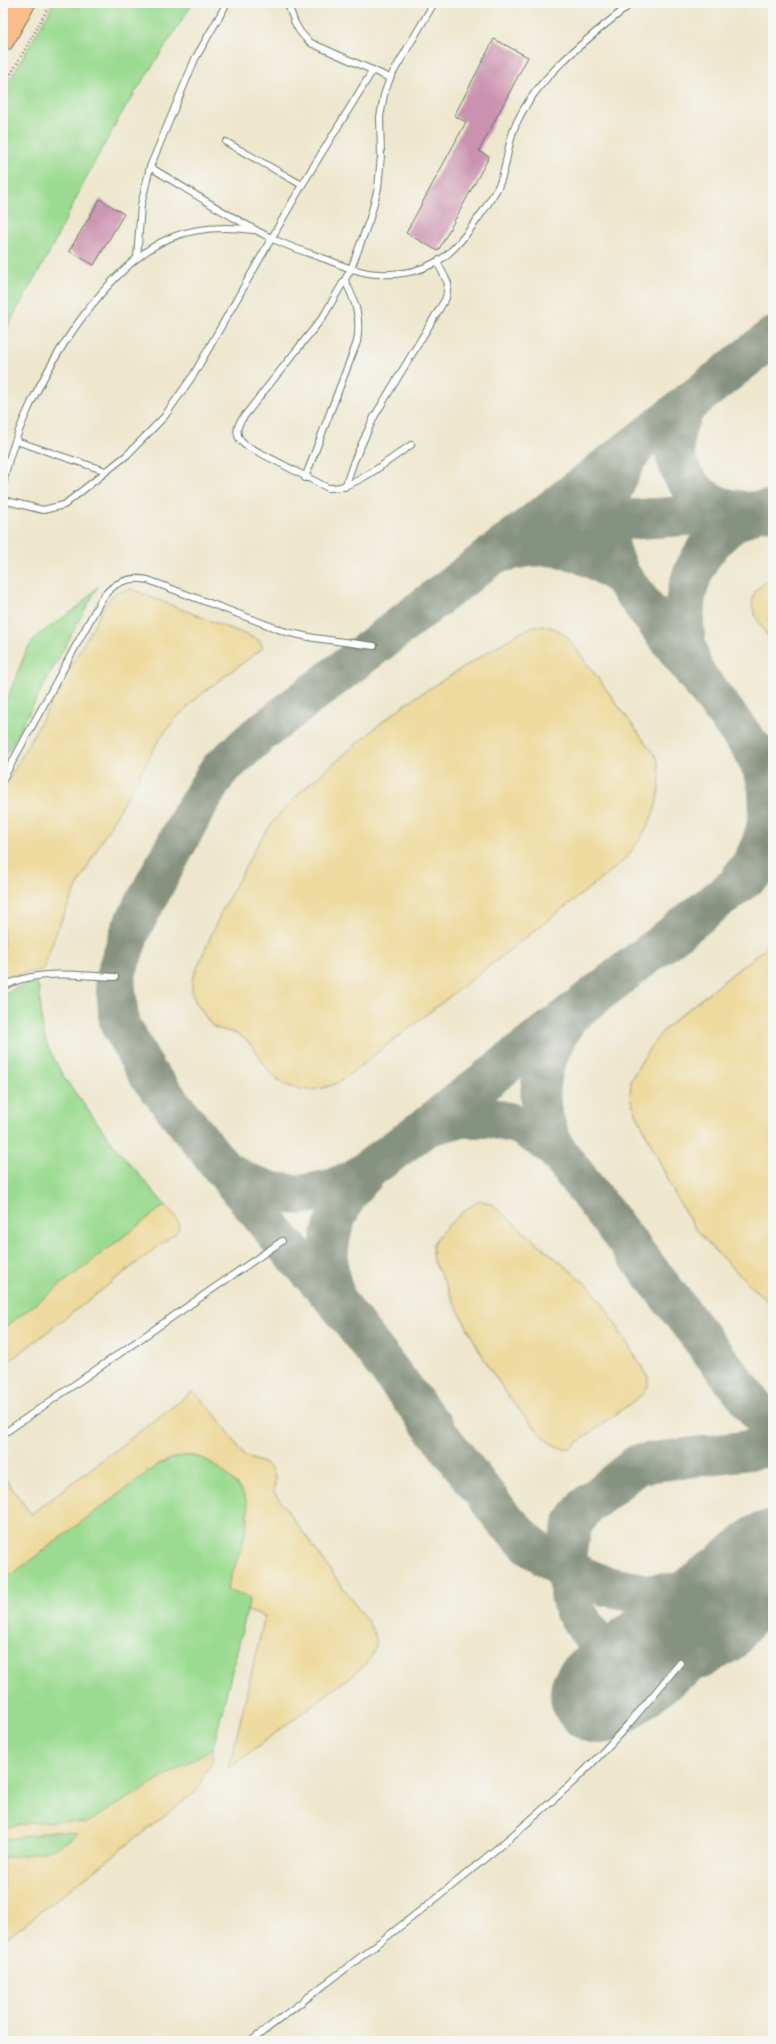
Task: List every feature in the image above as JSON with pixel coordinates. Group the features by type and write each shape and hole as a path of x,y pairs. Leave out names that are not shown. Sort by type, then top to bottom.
{"highway":[{"path":"3,40 24,3"}],"lane":[{"path":"137,258 141,205 150,167 192,66 227,3"},
{"path":"288,3 295,25 304,38 311,43 390,78"},
{"path":"411,445 345,487 328,488 305,478 245,446 238,438 237,428 242,419 323,317 345,281 370,218 378,188 381,156 381,106 390,78 434,3"},
{"path":"150,167 271,238 365,273 395,274 416,270 437,262 446,256 460,240 497,189 504,172 510,136 528,104 555,70 574,51 632,3"},
{"path":"3,500 43,510 57,508 70,501 146,437 180,396 194,374 302,185 373,70"},
{"path":"226,142 302,185"},
{"path":"3,485 16,442 38,389 70,334 102,294 137,258 169,239 187,232 222,226 257,230"},
{"path":"345,487 354,461 374,417 446,298 448,283 437,262"},
{"path":"305,478 357,342 360,321 355,301 345,281"},
{"path":"16,442 106,471"},
{"path":"3,779 101,600 106,592 121,581 130,579 148,580 286,632 314,638 374,646"},
{"path":"3,987 22,979 43,975 115,977"},
{"path":"3,1434 282,1241"},
{"path":"251,2041 402,1924 514,1834 590,1764 629,1724 680,1663"}],"path":[{"path":"3,88 51,3"}],"green space":[{"path":"54,3 193,3 120,116 88,174 49,253 3,334 3,92"},
{"path":"98,586 3,760 3,710 26,651 37,636 78,607"},
{"path":"32,983 38,986 39,990 43,1031 47,1045 63,1076 113,1144 165,1205 3,1329 3,993"},
{"path":"179,1456 193,1456 204,1459 215,1465 235,1483 242,1492 246,1500 248,1510 242,1545 227,1589 250,1598 213,1748 85,1824 74,1822 44,1822 3,1828 3,1581 157,1465"},
{"path":"62,1830 78,1833 61,1845 43,1852 3,1858 3,1840"}],"sand":[{"path":"773,578 773,643 756,617 753,609 753,600 755,592 762,585"},
{"path":"131,589 259,640 263,648 219,680 191,703 167,730 156,745 79,883 53,940 43,970 13,975 3,981 3,790 106,603 115,593"},
{"path":"533,626 552,628 568,638 657,758 660,773 660,787 657,802 646,830 619,865 341,1081 312,1090 293,1088 284,1084 276,1079 269,1071 249,1042 241,1036 211,1025 192,994 192,980 222,910 260,840 273,822 300,792 381,723 408,702 517,634"},
{"path":"773,942 773,1307 715,1251 694,1227 677,1199 630,1097 631,1079 649,1049 662,1032 678,1017"},
{"path":"480,1201 490,1203 592,1289 603,1304 648,1377 648,1386 643,1394 570,1448 559,1447 546,1439 504,1390 478,1348 433,1260 432,1248 438,1237 463,1212"},
{"path":"165,1205 178,1221 179,1224 177,1232 3,1366 3,1329"},
{"path":"193,1391 221,1421 244,1456 266,1464 270,1468 275,1477 274,1492 370,1625 375,1636 375,1647 371,1657 363,1667 229,1768 265,1616 247,1611 250,1598 227,1590 244,1539 248,1510 246,1500 241,1491 232,1479 220,1469 195,1456 178,1457 157,1465 3,1581 3,1476 31,1514"},
{"path":"213,1748 212,1763 204,1774 198,1790 3,1941 3,1858 33,1854 52,1849 70,1840 78,1833 53,1831 3,1840 3,1828 44,1822 74,1822 85,1824"}],"building":[{"path":"494,39 528,57 479,151 489,157 438,251 406,233 466,122 454,116"},
{"path":"100,199 124,214 94,265 69,251"}],"taxiway":[{"path":"773,337 638,443 630,454 617,479 612,492 607,519 607,533 611,551 621,576 752,748 773,765"},
{"path":"690,401 679,420 675,436 675,452 679,467 686,480 696,492 708,501 722,507 738,510"},
{"path":"638,443 257,736 218,771 194,811 131,929 115,977 119,1022 147,1073 223,1169 247,1183 273,1192 301,1195 328,1190 354,1180 427,1126 773,857"},
{"path":"581,523 773,510"},
{"path":"692,666 684,627 688,588 694,570 704,553 716,538 732,524 756,511"},
{"path":"496,554 514,549 531,547 546,546 561,548 576,551 590,557 621,576"},
{"path":"741,878 756,856 768,817 768,789 765,776 752,748"},
{"path":"553,1146 542,1113 542,1077 553,1043 565,1022"},
{"path":"429,1126 459,1118 491,1118 520,1125 553,1146 773,1431"},
{"path":"337,1302 329,1271 329,1244 336,1218 342,1206 349,1194 366,1173"},
{"path":"229,1176 282,1241 337,1302 503,1518 533,1548 565,1569 605,1586 648,1594 692,1592 734,1581 773,1560"},
{"path":"773,1447 638,1464 585,1507 573,1524 568,1544 565,1569 573,1608 595,1640 625,1659 642,1662 680,1663 701,1659 731,1641 756,1608 773,1560"}],"runway":[{"path":"600,1694 773,1560"}]}
